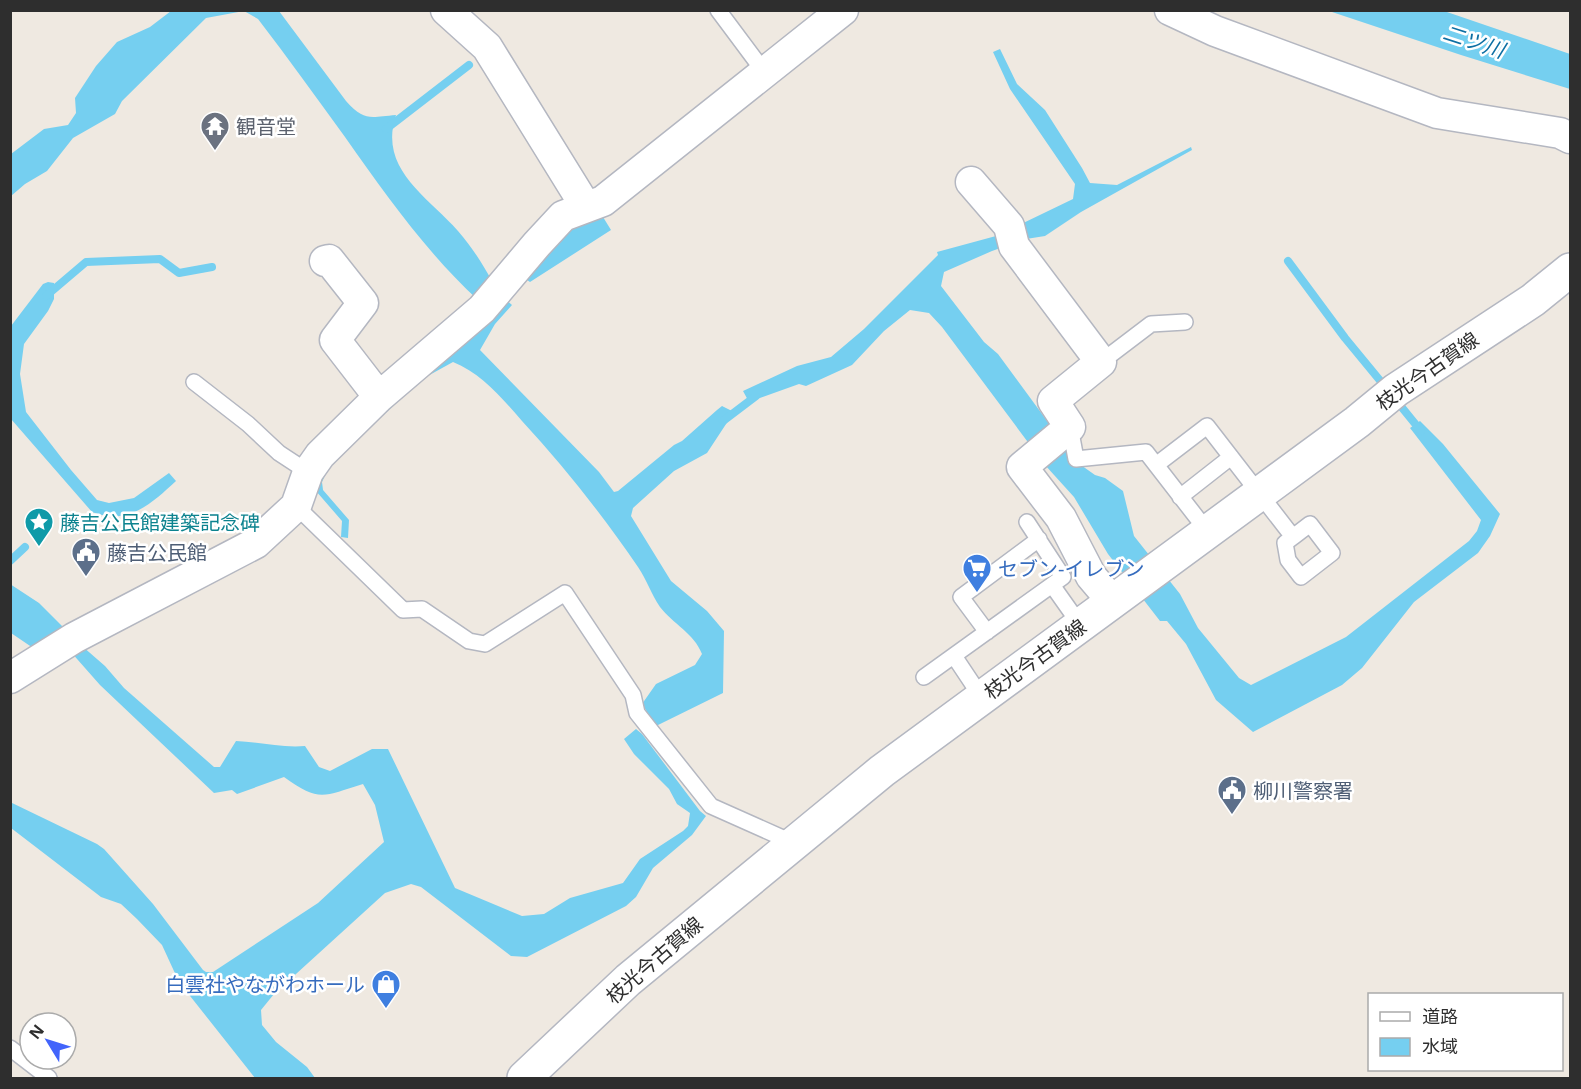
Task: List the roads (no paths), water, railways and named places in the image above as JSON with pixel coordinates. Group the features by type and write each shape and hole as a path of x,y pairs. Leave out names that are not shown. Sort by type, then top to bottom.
{"main road":[{"name":"枝光今古賀線","path":"524,1078 628,980 882,771 1357,423 1387,396 1533,300 1570,270"}],"street":[{"path":"446,10 487,47 586,207"},
{"path":"10,678 75,634 256,543 297,506 308,472 320,455 379,397 491,298 563,216 603,201 843,10"},
{"path":"1170,10 1215,31 1437,112 1560,133 1570,138"},
{"path":"970,183 1012,236 1101,362 1053,401 1066,431 1022,467 1061,519 1091,576 1121,596"},
{"path":"325,261 329,260 363,303 335,340 379,397"}],"lane":[{"path":"718,10 765,73"},
{"path":"1101,362 1151,324 1185,322"},
{"path":"194,382 248,424 279,453 308,472"},
{"path":"1156,465 1207,426 1258,495 1293,537"},
{"path":"1066,431 1077,459 1146,452 1208,532"},
{"path":"1180,497 1231,457"},
{"path":"297,506 404,610 422,609 469,641 485,644 565,593 633,695 637,713 711,806 794,843"},
{"path":"924,678 1063,578 1027,522"},
{"path":"987,632 961,597 1040,539"},
{"path":"1052,585 1081,626"},
{"path":"954,656 982,698"},
{"path":"10,1048 49,1078"}],"water":[{"path":"171,11 244,11 206,18 122,101 115,114 73,138 47,171 25,184 11,196 11,154 44,129 68,125 76,113 75,98 96,66 117,42 150,27"},
{"path":"244,11 279,11 353,108 368,117 396,115 392,134 394,151 400,166 420,193 463,237 492,281 478,300 459,282 407,222 258,19"},
{"name":"二ツ川","path":"1329,11 1444,11 1570,54 1570,89 1461,55"},
{"path":"1000,49 1017,84 1045,110 1090,183 1117,185 1191,147 1192,150 1081,212 1045,236 1026,239 992,251 944,272 941,286 984,342 998,354 1078,463 1123,491 1134,536 1180,594 1198,628 1239,678 1251,685 1346,637 1469,541 1477,531 1481,520 1410,428 1420,421 1443,444 1500,514 1490,536 1478,553 1414,602 1362,668 1342,685 1253,732 1216,700 1186,644 1167,621 1160,621 1108,554 1074,497 1045,465 942,327 929,313 910,310 884,331 852,365 806,386 799,384 749,402 743,391 797,366 831,357 864,329 938,255 937,252 996,236 1073,199 1075,184 1010,89 993,52"},
{"path":"592,216 603,217 611,230 530,282 520,275 553,240"},
{"path":"54,283 54,299 24,344 20,374 26,412 97,500 109,503 134,498 169,473 176,481 148,505 128,514 105,516 92,512 11,419 11,326 43,284"},
{"path":"504,298 512,305 495,324 480,350 599,472 614,492 682,441 722,406 732,411 730,418 707,453 674,471 633,508 631,516 671,581 707,611 724,631 723,693 656,726 642,704 656,684 695,665 702,654 694,640 660,607 638,567 583,492 491,387 473,373 453,362 415,383"},
{"path":"401,391 404,396 331,463 322,482 323,490 349,520 348,538 341,537 342,521 316,491 321,468"},
{"path":"10,584 39,603 69,633 39,652 11,633"},
{"path":"82,646 105,666 124,688 214,767 220,767 236,741 305,746 319,767 330,771 372,749 388,749 455,888 522,916 544,914 570,898 623,883 640,859 688,826 690,813 677,804 669,789 634,754 624,739 636,729 706,816 692,835 653,868 636,897 626,906 527,957 511,956 421,887 411,884 385,893 274,994 261,1010 262,1025 276,1042 307,1067 315,1078 255,1078 179,982 162,945 121,904 101,897 11,828 10,802 104,849 153,904 206,972 213,972 318,903 384,842 375,805 363,784 322,795 306,791 284,777 237,794 232,790 214,793 100,685 70,651"}],"waterway":[{"path":"386,129 469,65"},
{"path":"46,296 86,262 160,259 179,273 212,267"},
{"path":"1288,261 1345,338 1387,389"},
{"path":"723,421 756,396"},
{"path":"1395,399 1421,431"},
{"path":"10,561 25,547"}],"place":[{"name":"観音堂","path":"215,152"},
{"name":"藤吉公民館建築記念碑","path":"39,548"},
{"name":"藤吉公民館","path":"86,578"},
{"name":"セブン-イレブン","path":"977,594"},
{"name":"柳川警察署","path":"1232,816"},
{"name":"白雲社やながわホール","path":"386,1010"}]}
